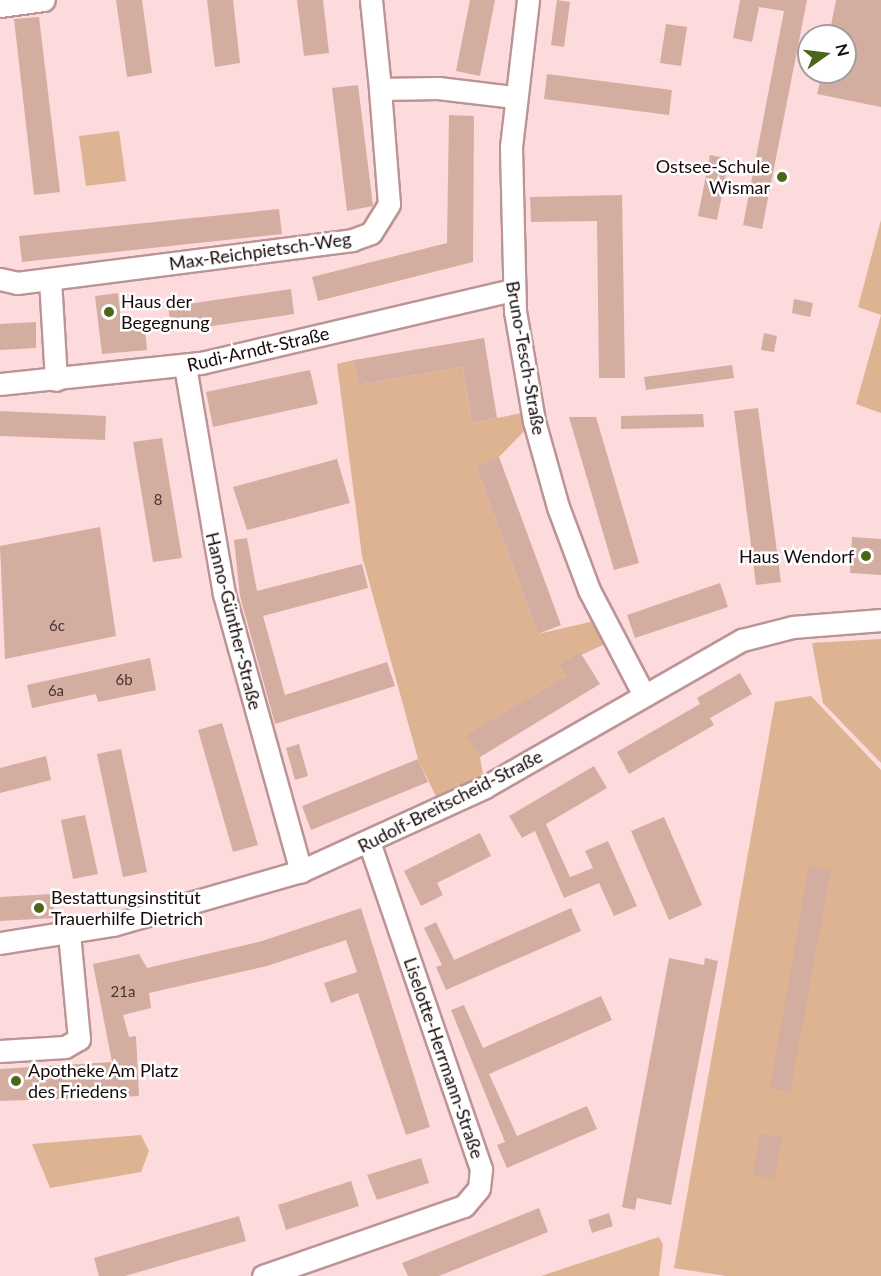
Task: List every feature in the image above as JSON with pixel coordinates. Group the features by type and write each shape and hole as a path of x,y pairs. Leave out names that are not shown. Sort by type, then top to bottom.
{"street":[{"path":"0,6 45,0"},
{"path":"371,0 380,89 438,88 514,97"},
{"name":"Bruno-Tesch-Straße","path":"528,0 514,97 509,191 512,290 527,388 558,507 590,590 644,695"},
{"name":"Max-Reichpietsch-Weg","path":"0,279 17,283 50,279 352,240 371,233 389,204 380,89"},
{"path":"50,279 56,380"},
{"name":"Rudi-Arndt-Straße","path":"0,384 185,366 512,290"},
{"name":"Hanno-Günther-Straße","path":"185,366 224,594 301,871"},
{"name":"Rudolf-Breitscheid-Straße","path":"0,943 69,934 301,871 369,842 503,778 742,640 793,627 881,620"},
{"name":"Liselotte-Herrmann-Straße","path":"263,1276 464,1206 479,1188 482,1169 369,842"},
{"path":"0,1051 65,1047 79,1040 69,934"}],"shaded area":[{"path":"119,131 126,181 86,186 79,136"},
{"path":"881,220 881,315 858,307"},
{"path":"881,315 881,413 856,404"},
{"path":"354,360 358,385 463,367 472,423 532,411 534,421 499,457 476,466 538,634 603,619 614,640 559,665 566,676 468,735 480,757 485,787 442,809 418,759 362,556 337,364"},
{"path":"881,639 881,763 823,703 812,643"},
{"path":"811,696 881,770 881,1276 726,1276 674,1268 775,702"},
{"path":"141,1135 149,1151 141,1172 50,1188 32,1144"},
{"path":"659,1237 663,1245 659,1276 541,1276"}],"building":[{"path":"116,0 142,0 152,73 127,77"},
{"path":"207,0 233,0 240,63 215,67"},
{"path":"297,0 323,0 329,53 304,56"},
{"path":"470,0 495,0 480,76 456,71"},
{"path":"557,0 570,2 564,47 551,45"},
{"path":"740,0 807,0 802,24 797,24 797,51 762,229 743,225 784,11 759,7 752,42 733,38"},
{"path":"836,0 881,0 881,107 817,94 819,84 857,84 857,24 831,24"},
{"path":"39,17 60,192 34,195 14,19"},
{"path":"666,24 687,27 681,66 660,63"},
{"path":"547,74 672,90 669,115 544,99"},
{"path":"358,85 373,206 347,211 332,88"},
{"path":"449,115 474,116 473,262 318,301 312,277 447,243"},
{"path":"710,155 729,159 717,220 698,216"},
{"path":"622,195 625,378 599,378 597,221 531,222 530,197"},
{"path":"279,209 282,234 22,262 19,236"},
{"path":"291,289 294,314 172,332 168,307"},
{"name":"Haus der Begegnung","path":"118,293 122,330 145,328 147,350 102,354 95,296"},
{"path":"794,299 813,303 810,317 792,313"},
{"path":"36,322 36,348 0,350 0,324"},
{"path":"764,333 777,336 774,352 761,350"},
{"path":"484,338 497,418 472,423 463,367 358,385 354,360"},
{"path":"732,365 734,378 646,390 644,377"},
{"path":"310,370 318,404 213,427 206,392"},
{"path":"758,408 781,582 756,585 734,411"},
{"path":"0,411 106,416 105,440 0,436"},
{"path":"703,414 704,427 621,429 621,416"},
{"path":"569,417 596,417 639,563 614,570"},
{"path":"162,438 182,558 153,562 133,442"},
{"path":"499,457 561,625 538,634 476,466"},
{"path":"337,459 350,503 247,530 233,487"},
{"path":"100,527 116,636 5,659 0,546"},
{"name":"Haus Wendorf","path":"852,537 881,539 881,575 850,573"},
{"path":"247,538 257,591 362,564 368,588 263,616 285,695 387,662 395,686 275,724 240,596 234,540"},
{"path":"720,583 728,607 635,638 627,615"},
{"path":"580,652 600,684 480,757 467,735 566,676 559,665"},
{"path":"150,658 156,690 98,702 96,694 32,708 27,685"},
{"path":"740,673 752,694 710,718 714,725 629,774 617,752 700,704 697,698"},
{"path":"222,723 258,845 233,852 198,730"},
{"path":"299,744 308,776 295,780 286,748"},
{"path":"121,749 147,872 123,877 97,754"},
{"path":"46,756 51,780 0,793 0,768"},
{"path":"418,759 428,782 311,830 302,806"},
{"path":"594,766 607,788 546,824 570,877 593,868 585,851 608,841 637,906 614,916 599,883 564,898 535,831 522,838 509,816"},
{"path":"85,815 98,874 73,879 61,820"},
{"path":"664,817 702,905 669,920 631,831"},
{"path":"480,833 491,856 437,883 443,895 421,906 404,871"},
{"path":"809,866 831,870 790,1092 770,1088"},
{"path":"53,894 54,918 0,921 0,897"},
{"path":"361,908 430,1127 406,1135 358,993 331,1003 324,983 357,972 346,940 267,966 149,993 151,1008 123,1015 129,1037 136,1036 139,1096 0,1101 0,1069 112,1062 93,964 139,954 147,968 262,941"},
{"path":"571,908 581,931 446,990 436,967 442,965 424,928 436,922 454,960"},
{"path":"669,958 704,965 705,958 718,961 671,1205 637,1198 635,1210 622,1207"},
{"path":"601,996 612,1020 489,1074 517,1136 587,1106 597,1129 507,1168 497,1145 505,1142 451,1010 464,1005 483,1048"},
{"path":"760,1134 782,1137 774,1179 753,1175"},
{"path":"421,1158 429,1183 377,1200 367,1175"},
{"path":"351,1181 359,1206 286,1230 278,1205"},
{"path":"539,1208 548,1232 439,1276 408,1276 402,1263"},
{"path":"609,1213 613,1226 592,1233 588,1220"},
{"path":"239,1216 246,1241 125,1276 99,1276 94,1258"}],"place":[{"name":"Ostsee-Schule Wismar","path":"782,177"},
{"name":"Haus der Begegnung","path":"109,312"},
{"name":"Haus Wendorf","path":"866,556"},
{"name":"Bestattungsinstitut Trauerhilfe Dietrich","path":"39,908"},
{"name":"Apotheke Am Platz des Friedens","path":"16,1081"}]}
